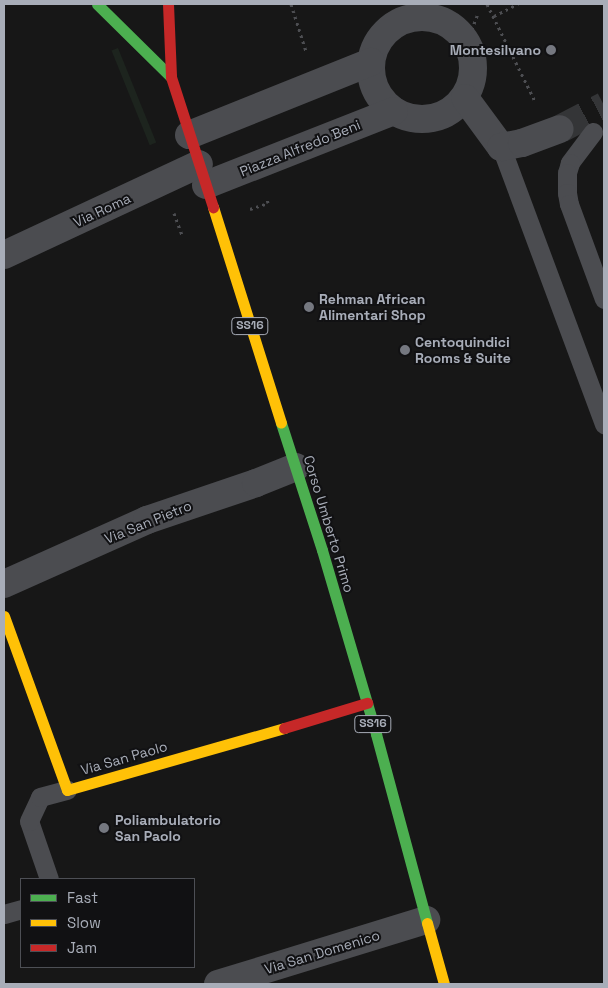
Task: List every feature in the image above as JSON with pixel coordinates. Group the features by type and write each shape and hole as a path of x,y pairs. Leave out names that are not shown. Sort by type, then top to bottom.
{"main road":[{"name":"Corso Umberto Primo","path":"97,4 171,77"},
{"name":"Corso Umberto Primo","path":"168,4 171,77 296,467 367,703 444,984"},
{"name":"Via San Paolo","path":"4,616 67,790 324,718 367,703"}],"street":[{"path":"398,13 413,17 429,16 444,21 457,30 467,42 472,56 474,71 471,85 464,98 454,109 440,117 408,118 394,111 383,102 375,90 371,76 374,48 398,13"},
{"path":"189,135 371,62"},
{"path":"464,98 501,147 522,143 560,129"},
{"name":"Piazza Alfredo Beni","path":"202,174 394,111"},
{"name":"Via Roma","path":"4,255 202,174"},
{"name":"Via San Pietro","path":"4,584 147,520 256,483 296,467"},
{"name":"Via San Domenico","path":"218,984 426,920"}],"lane":[{"path":"593,132 570,163 567,173 567,193 569,204 604,299"},
{"path":"501,147 604,424"},
{"path":"49,878 29,821 40,797 67,790"},
{"path":"4,914 20,909"}],"path":[{"path":"291,4 308,59"},
{"path":"487,4 536,102 531,105"},
{"path":"494,16 518,4"},
{"path":"467,42 478,14"}],"shaded area":[{"path":"118,48 156,143 150,145 112,51"}],"tunnel":[{"path":"560,129 604,106"}],"traffic: fast":[{"path":"97,4 171,77"},
{"path":"281,423 322,550 376,734 427,923"}],"traffic: slow":[{"path":"213,207 281,423"},
{"path":"4,616 67,790 284,728"},
{"path":"427,923 444,984"}],"traffic: jam":[{"path":"168,4 171,77 213,207"},
{"path":"284,728 367,703"}],"place":[{"name":"Montesilvano","path":"551,50"},
{"name":"Rehman African Alimentari Shop","path":"309,307"},
{"name":"Centoquindici Rooms & Suite","path":"405,350"},
{"name":"Poliambulatorio San Paolo","path":"104,828"}]}
